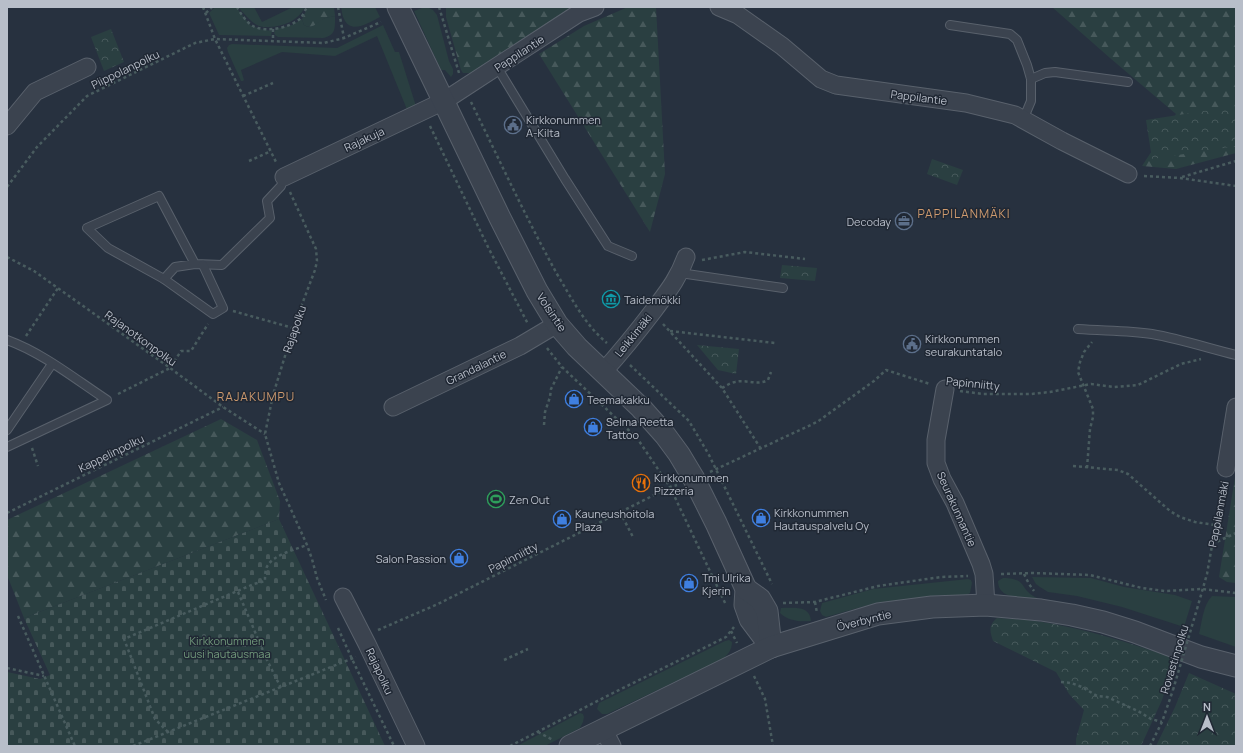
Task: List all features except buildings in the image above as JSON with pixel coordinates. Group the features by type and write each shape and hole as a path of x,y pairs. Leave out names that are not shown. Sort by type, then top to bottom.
{"street":[{"name":"Volsintie","path":"398,7 537,291 558,324 577,347 641,408 665,435 679,454 694,479 716,523 746,589 745,605 750,619 771,647"},
{"name":"Pappilantie","path":"444,101 579,13 594,7"},
{"name":"Pappilantie","path":"719,7 738,16 782,46 821,79 836,85 966,103 1015,115 1062,141 1128,174"},
{"path":"7,126 35,92 87,67"},
{"name":"Rajakuja","path":"284,177 444,101"},
{"name":"Leikkimäki","path":"603,372 651,314 670,288 680,273 686,257"},
{"name":"Grandalantie","path":"393,407 514,349 558,324"},
{"name":"Seurakunnantie","path":"945,389 936,440 936,463 981,564 984,574 986,605"},
{"name":"Pappilanmäki","path":"1226,468 1236,407"},
{"name":"Volsintie","path":"746,589 760,599 767,611 771,647"},
{"name":"Rajapolku","path":"336,601 367,644 416,746"},
{"name":"Överbyntie","path":"562,744 607,738 745,660 771,647 878,614 932,607 986,605 1041,610 1072,615 1135,632 1201,657 1236,666"},
{"name":"Överbyntie","path":"1201,657 1236,676"}],"lane":[{"path":"950,25 1010,34 1014,36 1027,65 1031,79 1031,101 1023,120"},
{"path":"497,67 565,179 608,246 632,256"},
{"path":"1031,79 1045,73 1055,72 1128,82"},
{"path":"164,279 175,267 195,264 222,265 270,218 267,201 281,186 284,177"},
{"path":"195,264 159,196 87,228 108,248 164,279 213,314 223,308 203,264"},
{"path":"680,273 783,288"},
{"path":"1078,329 1126,331 1152,334 1236,355"},
{"path":"7,340 20,345 52,364 107,400"},
{"path":"7,430 52,364"},
{"path":"7,447 107,400"}],"path":[{"name":"Rajapolku","path":"204,7 215,39 242,96 284,177 316,249 317,261 315,270 293,328 273,395 265,434 279,483 307,545 317,578 336,601"},
{"path":"206,13 212,7"},
{"path":"237,7 252,26 264,29 273,29 291,25 302,17 307,7"},
{"path":"338,7 344,38"},
{"path":"439,7 461,82 465,88"},
{"name":"Piippolanpolku","path":"7,187 37,147 87,96 195,44 215,39 324,43 344,38 381,22"},
{"path":"273,29 273,41"},
{"path":"242,96 273,83"},
{"path":"423,111 527,323 562,367 637,438 670,487 729,612"},
{"path":"249,161 271,151"},
{"path":"1180,178 1236,162"},
{"path":"1128,174 1180,178 1236,186"},
{"path":"686,257 703,260 745,252 805,259"},
{"name":"Rajanotkonpolku","path":"7,257 34,271 223,407 265,434"},
{"path":"20,345 58,288"},
{"path":"223,308 293,328"},
{"path":"107,400 170,368 180,351 191,351 213,314"},
{"path":"651,314 661,322 722,388 761,449"},
{"path":"669,331 775,343"},
{"path":"1087,468 1093,409 1078,372 1084,352 1104,331"},
{"name":"Papinniitty","path":"716,469 816,422 874,381 886,370 955,391 983,394 1031,394 1091,384 1114,387 1138,386 1181,364 1227,353"},
{"path":"544,425 545,412 551,389 562,367"},
{"path":"722,388 735,382 764,382 768,380 771,372"},
{"name":"Kappelinpolku","path":"7,513 223,407"},
{"path":"29,437 38,466"},
{"path":"1073,466 1087,468 1110,468 1128,474 1170,511 1180,517 1195,522 1215,525"},
{"name":"Pappilanmäki","path":"1207,574 1226,468"},
{"name":"Papinniitty","path":"367,644 377,631 438,604 670,487"},
{"path":"620,512 633,537"},
{"path":"1212,544 1236,533"},
{"path":"168,732 156,719 124,639 264,581 268,566 274,560 285,553 307,545"},
{"name":"Rovastinpolku","path":"1150,746 1162,722 1173,690 1207,574"},
{"path":"1202,589 1236,592"},
{"path":"238,592 267,660 281,688"},
{"path":"18,616 75,746"},
{"path":"510,746 726,637 736,625 750,619"},
{"name":"Rajapolku","path":"337,625 394,746"},
{"path":"731,632 765,699 773,746"},
{"path":"504,660 528,649"},
{"path":"133,746 352,659"},
{"path":"7,668 44,676"},
{"path":"1061,682 1071,683 1082,687 1097,696 1107,697 1138,711 1151,719 1162,722"},
{"path":"538,732 562,744"}],"green space":[{"path":"215,7 236,7 250,25 260,29 272,31 271,36 219,35 209,13"},
{"path":"238,7 254,7 262,22 293,7 305,7 298,16 290,22 279,26 261,27 250,20"},
{"path":"308,7 334,7 335,16 325,18 310,27 304,25 302,19"},
{"path":"341,7 375,7 380,17 361,26 351,26 347,24 343,18"},
{"path":"427,7 433,10 437,15 449,61 453,69 453,74 451,77 445,70 441,70 414,11"},
{"path":"446,7 572,7 472,73 463,73 446,17"},
{"path":"628,7 656,7 665,174 650,232 539,54 584,26"},
{"path":"1052,7 1236,7 1236,153 1176,169 1142,166 1176,114"},
{"path":"335,16 334,31 327,37 278,37 274,33 276,29 292,25 302,19 304,25 312,26 322,19"},
{"path":"383,25 395,52 399,52 415,103 415,106 408,112 377,36 335,56 282,52 241,70 243,81 241,81 227,48 232,44 337,48"},
{"path":"111,29 124,62 104,71 91,37"},
{"path":"1236,106 1236,146 1152,159 1146,120"},
{"path":"932,159 963,170 957,185 927,174"},
{"path":"782,265 817,268 815,281 780,278"},
{"path":"697,345 739,349 736,374 718,370"},
{"path":"221,419 257,440 280,501 279,519 24,618 7,575 7,520"},
{"path":"1236,471 1236,583 1227,582 1219,577"},
{"name":"Kirkkonummen uusi hautausmaa","path":"279,519 385,746 7,746 7,672 40,679 50,675 24,618"},
{"path":"1032,577 1091,578 1124,587 1175,595 1192,601 1184,627 1122,607 1077,596 1048,592 1036,584"},
{"path":"1003,578 1020,582 1031,595 1037,598 1019,598 1007,595 1002,592 999,587 998,581"},
{"path":"968,579 971,580 972,583 970,593 967,595 942,595 876,603 826,617 822,615 820,611 822,603 873,589"},
{"path":"1212,596 1236,597 1236,647 1199,634 1205,609"},
{"path":"781,608 800,608 808,612 811,621 798,621 787,618 780,613"},
{"path":"997,618 1031,620 1072,628 1175,658 1162,700 1141,746 1076,746 1076,739 1084,710 1069,694 1056,672 993,641 990,629"},
{"path":"729,640 732,642 731,647 728,654 723,659 607,714 602,714 597,709 599,703"},
{"path":"1189,673 1236,694 1236,746 1156,746 1175,707"},
{"path":"580,713 583,714 584,717 580,728 545,746 517,746"}],"place":[{"name":"Kirkkonummen A-Kilta","path":"513,125"},
{"name":"Decoday","path":"904,221"},
{"name":"Taidemökki","path":"611,299"},
{"name":"Kirkkonummen seurakuntatalo","path":"912,344"},
{"name":"Teemakakku","path":"574,399"},
{"name":"Selma Reetta Tattoo","path":"593,427"},
{"name":"Kirkkonummen Pizzeria","path":"641,483"},
{"name":"Zen Out","path":"496,499"},
{"name":"Kirkkonummen Hautauspalvelu Oy","path":"761,518"},
{"name":"Kauneushoitola Plaza","path":"562,519"},
{"name":"Salon Passion","path":"459,558"},
{"name":"Tmi Ulrika Kjerin","path":"689,583"}],"district":[{"name":"PAPPILANMÄKI","path":"964,213"},
{"name":"RAJAKUMPU","path":"256,396"}]}
